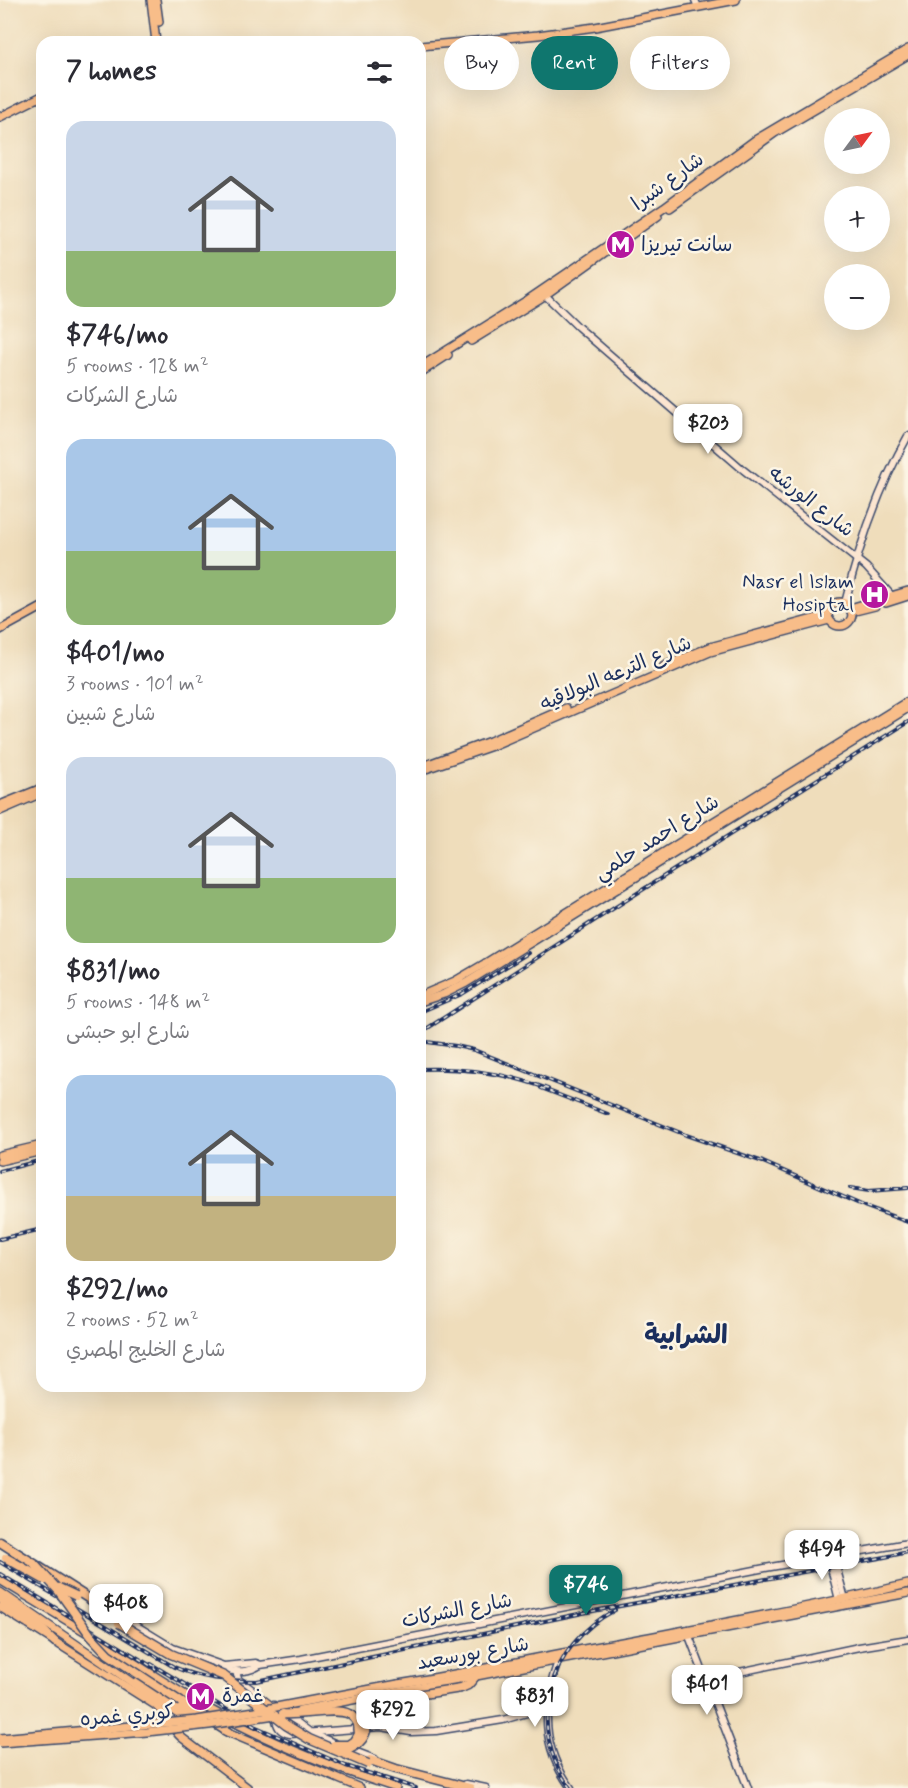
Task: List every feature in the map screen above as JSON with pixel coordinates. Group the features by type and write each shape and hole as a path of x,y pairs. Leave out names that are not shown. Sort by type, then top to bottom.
{"highway":[{"path":"0,1540 58,1590 91,1636 108,1654 228,1732"},
{"path":"0,1549 161,1644 229,1673 290,1722 310,1734 396,1770 471,1788"},
{"path":"0,1553 171,1654 224,1676 297,1732 341,1753 396,1774 448,1788"},
{"path":"0,1599 49,1634 55,1642"},
{"path":"341,1753 352,1749 364,1738 374,1706 379,1701 461,1688 468,1685 474,1678"},
{"path":"282,1714 336,1711 349,1714 356,1719 358,1724 357,1737 349,1745 334,1745"}],"main road":[{"path":"154,0 160,36"},
{"path":"154,0 156,36"},
{"path":"426,45 595,27 697,3 736,0"},
{"name":"شارع شبرا","path":"426,364 530,301 780,124 908,49"},
{"name":"شارع شبرا","path":"747,149 908,55"},
{"path":"0,117 36,99"},
{"name":"شارع شبرا","path":"530,301 545,295 737,156"},
{"name":"شارع شبرا","path":"426,369 468,340"},
{"path":"848,608 908,591"},
{"path":"848,608 908,596"},
{"path":"840,602 848,608 850,621 843,626 836,626 828,617 832,605 840,602"},
{"path":"0,630 36,610"},
{"name":"شارع الترعه البولاقيه","path":"426,767 491,744 710,652 828,617"},
{"name":"شارع احمد حلمي","path":"426,1000 455,989 908,701"},
{"name":"شارع احمد حلمي","path":"426,993 512,951 908,708"},
{"path":"2,807 36,791"},
{"path":"2,807 36,795"},
{"path":"0,1155 36,1146"},
{"path":"0,1161 36,1152"},
{"path":"0,1580 216,1712 318,1760 396,1788"},
{"name":"شارع بورسعيد","path":"398,1688 474,1678 560,1661 908,1584"},
{"path":"0,1592 188,1720 228,1732 360,1788"},
{"name":"شارع بورسعيد","path":"677,1635 689,1636 908,1593"},
{"path":"0,1607 160,1709 179,1725 189,1740 248,1788"},
{"name":"شارع بورسعيد","path":"398,1688 567,1652 662,1638"},
{"path":"560,1661 567,1652"},
{"path":"92,1656 133,1678 198,1720"},
{"name":"كوبري غمره","path":"0,1743 209,1725 282,1714 398,1688"},
{"name":"كوبري غمره","path":"0,1738 198,1720 398,1688"},
{"path":"189,1740 254,1788"}],"street":[{"name":"شارع الورشه","path":"545,295 578,327 741,468 872,572 891,596"},
{"path":"848,608 856,559 879,498 908,436"},
{"name":"شارع الشركات","path":"0,1540 166,1644 227,1667 256,1663 260,1665"},
{"name":"شارع الشركات","path":"212,1662 227,1670 256,1668 260,1665 908,1543"},
{"path":"838,1585 842,1554"},
{"path":"831,1556 838,1575"},
{"path":"831,1556 842,1600"},
{"path":"689,1636 748,1788"},
{"path":"706,1679 908,1639"},
{"path":"560,1661 549,1692 548,1732 553,1756 571,1788"},
{"path":"241,1679 244,1670"},
{"path":"236,1671 238,1678 311,1733 385,1763 486,1788"},
{"path":"272,1703 276,1723 281,1731 290,1734 381,1727 411,1732 436,1731 503,1720 547,1707"}],"railway":[{"path":"426,1029 908,722"},
{"path":"426,1009 462,994 528,953"},
{"path":"426,1042 474,1050 686,1135 763,1162 864,1206 908,1222"},
{"path":"426,1069 485,1072 548,1089"},
{"path":"541,1088 608,1114"},
{"path":"0,1171 36,1162"},
{"path":"850,1188 869,1191 908,1188"},
{"path":"0,1239 36,1230"},
{"path":"0,1562 174,1667 215,1678 257,1681 588,1612 908,1552"},
{"path":"0,1574 156,1669"},
{"path":"570,1788 556,1764 549,1739 547,1714 550,1689 559,1665 573,1644 592,1625 615,1610"},
{"path":"151,1664 254,1726 346,1766 416,1788"}],"place":[{"name":"سانت تيريزا","path":"620,245"},
{"name":"Nasr el Islam Hosiptal","path":"875,594"},
{"name":"غمرة","path":"201,1696"}],"district":[{"name":"الشرابية","path":"686,1336"}]}
